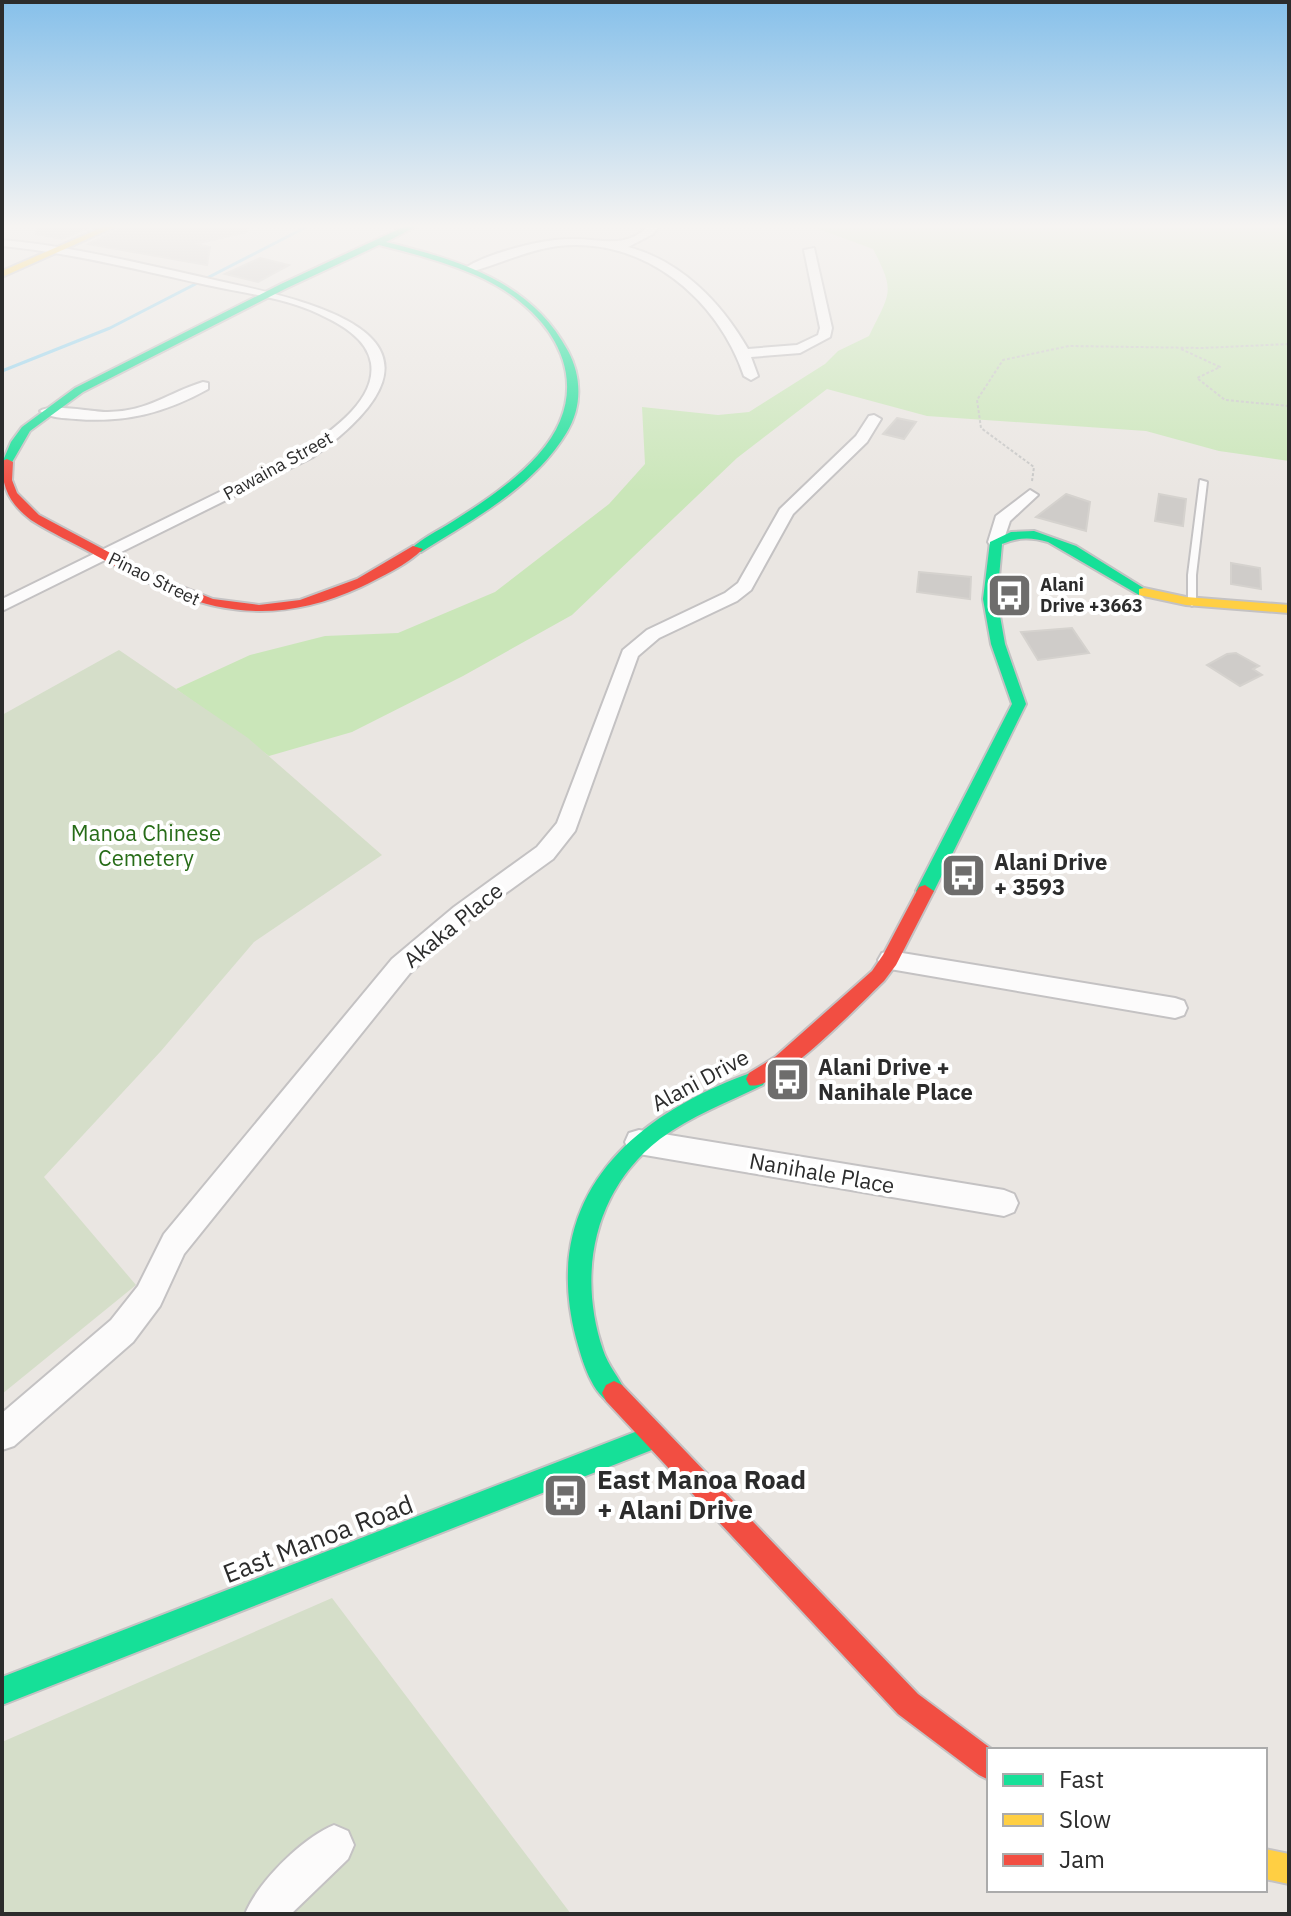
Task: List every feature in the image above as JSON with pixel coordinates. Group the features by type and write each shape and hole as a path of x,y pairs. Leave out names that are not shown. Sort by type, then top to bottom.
{"street":[{"name":"Pinao Street","path":"228,313 47,411 21,435 5,460 7,484 19,504 41,521 194,600 243,609 299,605 334,596 364,583 504,492 545,454 561,432 575,398 574,375 563,341 542,313"},
{"name":"Pawaina Street","path":"2,606 308,454 333,438 367,404 376,387 379,372 376,357 363,337 327,313"},
{"path":"719,313 746,353 751,376"},
{"path":"746,353 800,349 824,337 823,313"},
{"path":"47,411 101,418 137,415 171,405 203,386"},
{"name":"Akaka Place","path":"2,1434 122,1331 149,1296 174,1244 401,966 462,913 545,853 567,826 630,654 653,634 731,597 745,586 786,512 862,439 874,419"},
{"name":"Alani Drive","path":"987,1763 908,1704 607,1385 588,1344 577,1292 578,1261 593,1204 607,1179 639,1142 667,1122 775,1068 878,976 890,960 1019,704 998,644 990,599 996,542 1002,519 1030,495"},
{"path":"996,542 1016,532 1046,535 1131,587 1158,597 1192,603 1289,609"},
{"path":"890,960 1175,1008"},
{"name":"Nanihale Place","path":"639,1142 1004,1203"},
{"name":"East Manoa Road","path":"2,1691 653,1437"},
{"path":"266,1914 278,1897 334,1845"},
{"path":"1267,1864 1289,1869"}],"lane":[{"path":"1192,603 1203,482"}],"path":[{"path":"1030,495 1034,467 981,428 977,400 1003,360 1069,346 1178,348 1289,344"},
{"path":"1178,348 1220,367 1197,378 1225,400 1289,406"}],"green space":[{"path":"880,313 1289,313 1289,461 1219,451 1146,431 927,416 827,389 737,458 572,615 463,676 352,732 269,756 176,689 250,655 325,636 398,633 495,592 609,504 645,464 642,407 718,415 749,412 825,364 838,351 869,336"},
{"name":"Manoa Chinese Cemetery","path":"119,650 248,738 382,855 254,942 161,1051 44,1177 136,1285 2,1394 2,715"},
{"path":"332,1598 571,1914 2,1914 2,1742"}],"building":[{"path":"897,418 916,422 904,439 883,434"},
{"path":"1066,494 1090,502 1086,531 1036,517"},
{"path":"1159,494 1186,499 1183,526 1155,521"},
{"path":"1231,563 1260,568 1261,589 1231,584"},
{"path":"919,572 971,577 970,599 917,592"},
{"path":"1072,628 1089,653 1038,660 1021,632"},
{"path":"1236,653 1259,666 1253,669 1262,675 1240,686 1207,665 1227,654"}],"waterway":[{"path":"2,371 110,328 138,313"}],"traffic: fast":[{"path":"7,462 26,429 79,390 230,313"},
{"path":"417,549 474,514 510,487 542,457 562,431 573,401 571,369 554,332 538,313"},
{"path":"925,891 1019,704 998,644 990,599 996,542 1015,535 1034,534 1053,539 1144,592"},
{"path":"614,1393 601,1374 591,1350 581,1302 580,1272 589,1217 614,1171 632,1150 688,1111 756,1079"},
{"path":"2,1691 653,1437"}],"traffic: slow":[{"path":"1144,592 1186,601 1289,609"},
{"path":"1267,1864 1289,1869"}],"traffic: jam":[{"path":"7,462 11,493 35,517 165,587 211,603 259,609 302,604 361,582 417,549"},
{"path":"756,1079 782,1063 878,976 890,960 925,891"},
{"path":"614,1393 908,1704 987,1763"}],"place":[{"name":"Alani Drive +3663","path":"1009,595"},
{"name":"Alani Drive + 3593","path":"963,875"},
{"name":"Alani Drive + Nanihale Place","path":"787,1080"},
{"name":"East Manoa Road + Alani Drive","path":"566,1495"}]}
